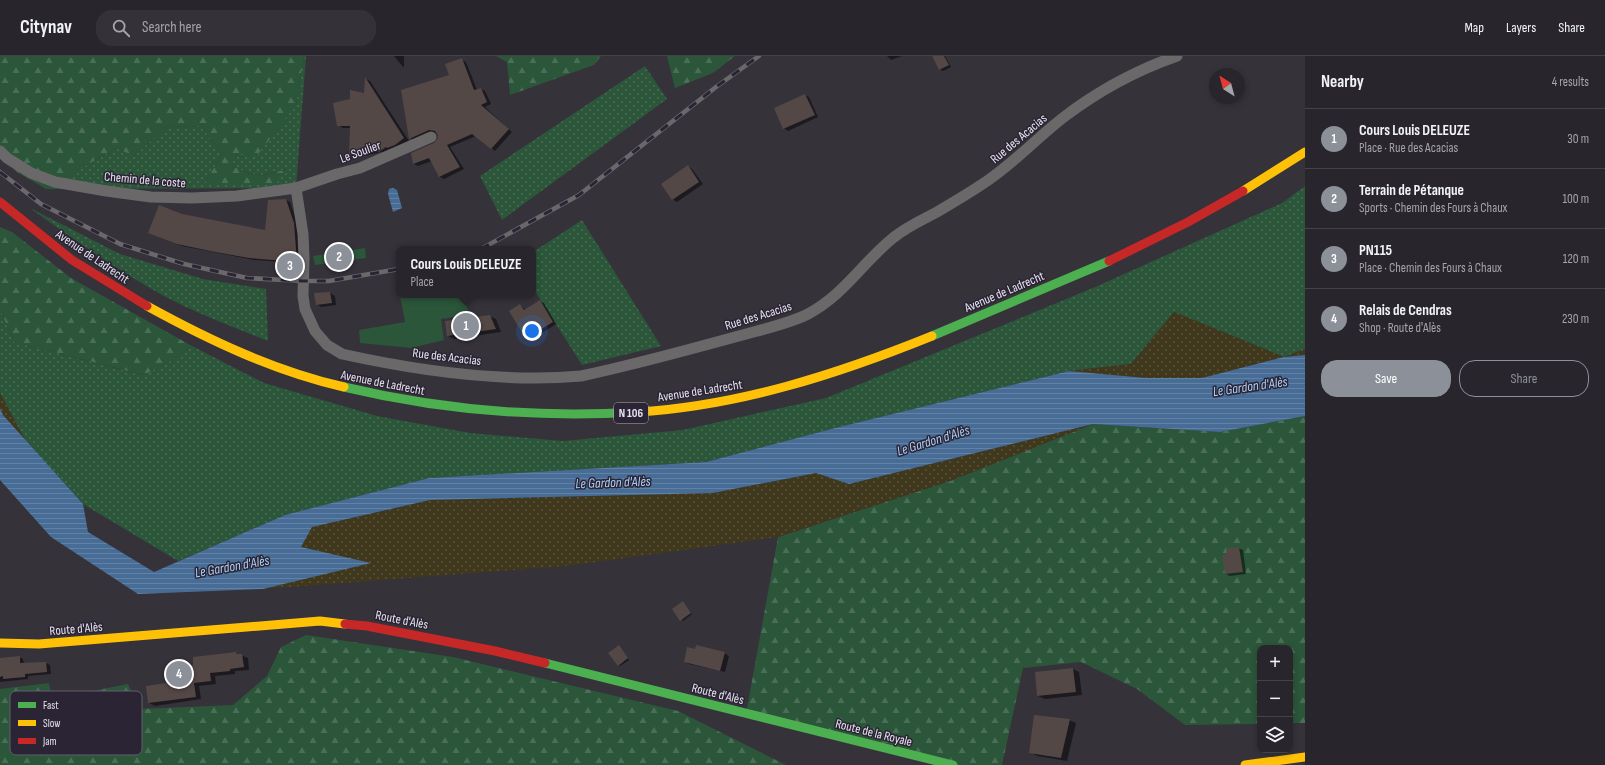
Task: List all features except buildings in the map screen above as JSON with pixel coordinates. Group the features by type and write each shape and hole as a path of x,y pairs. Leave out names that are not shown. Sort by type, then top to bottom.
{"main road":[{"name":"Avenue de Ladrecht","path":"1267,176 1305,146"},
{"name":"Avenue de Ladrecht","path":"0,202 72,260 151,309 247,356 330,385 430,405 494,412 575,415 620,414 694,406 783,387 839,370 949,329 1091,268 1171,231 1267,176 1305,152"},
{"name":"Route d'Alès","path":"0,643 39,644 320,621 366,626 495,651 789,724"},
{"name":"Route de la Royale","path":"789,724 953,765"},
{"path":"1245,765 1305,757"}],"street":[{"name":"Rue des Acacias","path":"296,188 303,234 303,296 305,309 315,331 326,345 342,354 451,373 505,377 559,378 581,376 781,324 806,315 822,306 844,288 872,257 891,239 912,225 971,192 997,174 1064,117 1093,97 1124,79 1151,65 1177,56"},
{"name":"Le Soulier","path":"296,188 360,168 431,137"},
{"name":"Chemin de la coste","path":"0,151 7,158 31,173 55,182 151,197 192,198 237,196 296,188"}],"green space":[{"path":"0,56 304,56 296,105 256,157 238,153 231,165 253,175 270,174 287,169 277,183 205,183 222,154 201,126 166,127 134,156 116,148 46,189 17,172 0,155"},
{"path":"304,56 306,56 296,188 46,189 116,148 134,156 166,127 201,126 222,154 205,183 276,183 286,169 270,174 258,175 246,172 231,165 238,153 296,105"},
{"path":"496,56 601,56 594,65 510,95 507,62"},
{"path":"667,56 735,56 713,73 675,88"},
{"path":"645,66 667,99 502,220 480,176"},
{"path":"1305,186 1305,349 1284,357 1174,312 1131,364 1069,371 835,428 706,462 429,478 285,515 178,561 83,504 25,440 0,393 0,309 14,342 143,375 169,362 192,346 264,383 377,416 470,433 563,441 683,430 826,398 1093,288 1282,203"},
{"path":"30,208 120,254 203,279 266,289 268,341 201,314 162,295 128,275"},
{"path":"582,220 661,346 582,365 536,293 536,250"},
{"path":"0,227 12,232 71,278 192,346 169,362 144,375 14,342 0,309"},
{"path":"365,248 366,258 315,265 313,256"},
{"path":"401,298 465,298 469,315 441,319 444,340 411,348 360,343 359,330 405,322"},
{"path":"1305,416 1305,723 1293,723 1293,645 1257,645 1257,724 1185,725 1137,689 1081,662 1023,668 1002,765 953,765 746,714 778,537 950,481 1093,424 1220,432"},
{"path":"306,635 453,657 678,711 786,765 0,765 0,689 49,683 50,691 10,691 10,755 142,755 142,709 233,705 267,676 281,647"},
{"path":"128,684 131,691 93,691"}],"sand":[{"path":"1174,312 1284,357 1202,378 1146,378 1069,371 1131,364"},
{"path":"1305,349 1305,355 1284,357"},
{"path":"0,393 25,440 0,418"},
{"path":"1093,424 950,481 778,537 566,566 263,589 286,556 312,527 430,500 713,493 816,473 849,484"}],"water":[{"path":"393,188 397,190 402,208 393,212 388,194 389,189"},
{"name":"Le Gardon d'Alès","path":"1305,355 1305,416 1220,432 1093,424 849,484 816,473 713,493 430,500 312,527 301,547 371,563 263,589 138,594 51,537 0,480 0,408 3,415 83,504 88,532 154,572 285,515 429,478 706,462 835,428 1069,371 1146,378 1202,378 1284,357"}],"railway":[{"path":"486,246 579,195 716,87 759,56"},
{"path":"0,172 41,204 120,244 184,264 247,278 303,281 329,281 396,270"}],"traffic: fast":[{"path":"932,336 1109,261"},
{"path":"344,387 380,395 453,407 526,413 600,414 637,412"},
{"path":"545,663 953,765"}],"traffic: slow":[{"path":"1243,191 1305,152"},
{"path":"147,306 194,331 242,353 292,372 344,387"},
{"path":"637,412 675,409 713,403 788,386 861,363 932,336"},
{"path":"0,643 39,644 320,621 345,624"},
{"path":"1245,765 1305,757"}],"traffic: jam":[{"path":"1109,261 1188,222 1243,191"},
{"path":"0,202 72,260 147,306"},
{"path":"345,624 367,626 495,651 545,663"}],"place":[{"name":"Terrain de Pétanque","path":"339,257"},
{"name":"PN115","path":"290,266"},
{"name":"Cours Louis DELEUZE","path":"466,326"},
{"name":"Relais de Cendras","path":"179,674"}]}
